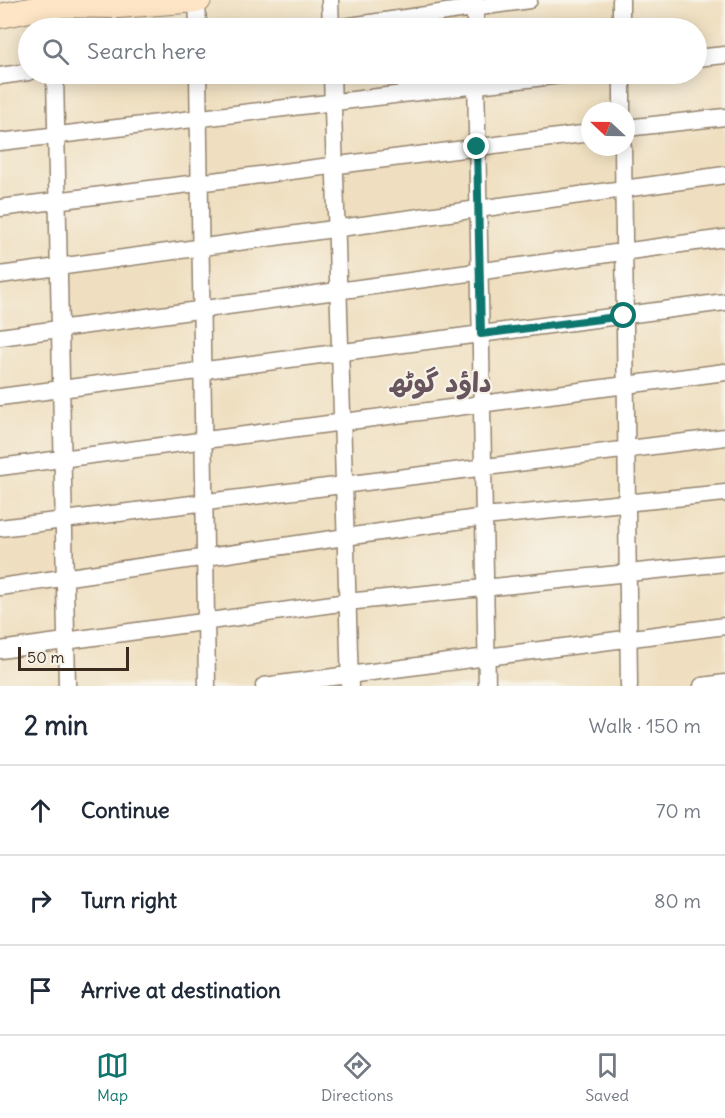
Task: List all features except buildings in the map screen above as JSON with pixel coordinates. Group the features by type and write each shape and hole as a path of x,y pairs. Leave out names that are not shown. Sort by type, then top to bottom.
{"main road":[{"path":"0,16 54,17 118,6 198,0"}],"street":[{"path":"198,0 198,18"},
{"path":"330,0 331,18"},
{"path":"394,18 475,4 529,0"},
{"path":"621,0 621,18"},
{"path":"707,57 725,55"},
{"path":"0,76 18,73"},
{"path":"54,84 67,686"},
{"path":"198,84 207,686"},
{"path":"332,84 350,680"},
{"path":"0,142 333,102 445,84"},
{"path":"476,84 487,686"},
{"path":"622,84 622,102"},
{"path":"635,127 725,117"},
{"path":"0,208 581,134"},
{"path":"622,156 628,686"},
{"path":"0,275 725,175"},
{"path":"0,337 725,238"},
{"path":"0,397 725,302"},
{"path":"0,467 725,372"},
{"path":"0,528 725,437"},
{"path":"0,587 484,517 725,493"},
{"path":"0,650 347,602 725,563"},
{"path":"264,686 350,680 486,657 725,626"},
{"path":"702,686 725,683"}],"district":[{"name":"داؤد گوٹھ","path":"440,383"}],"route":[{"path":"477,147 481,334 624,316"}]}
